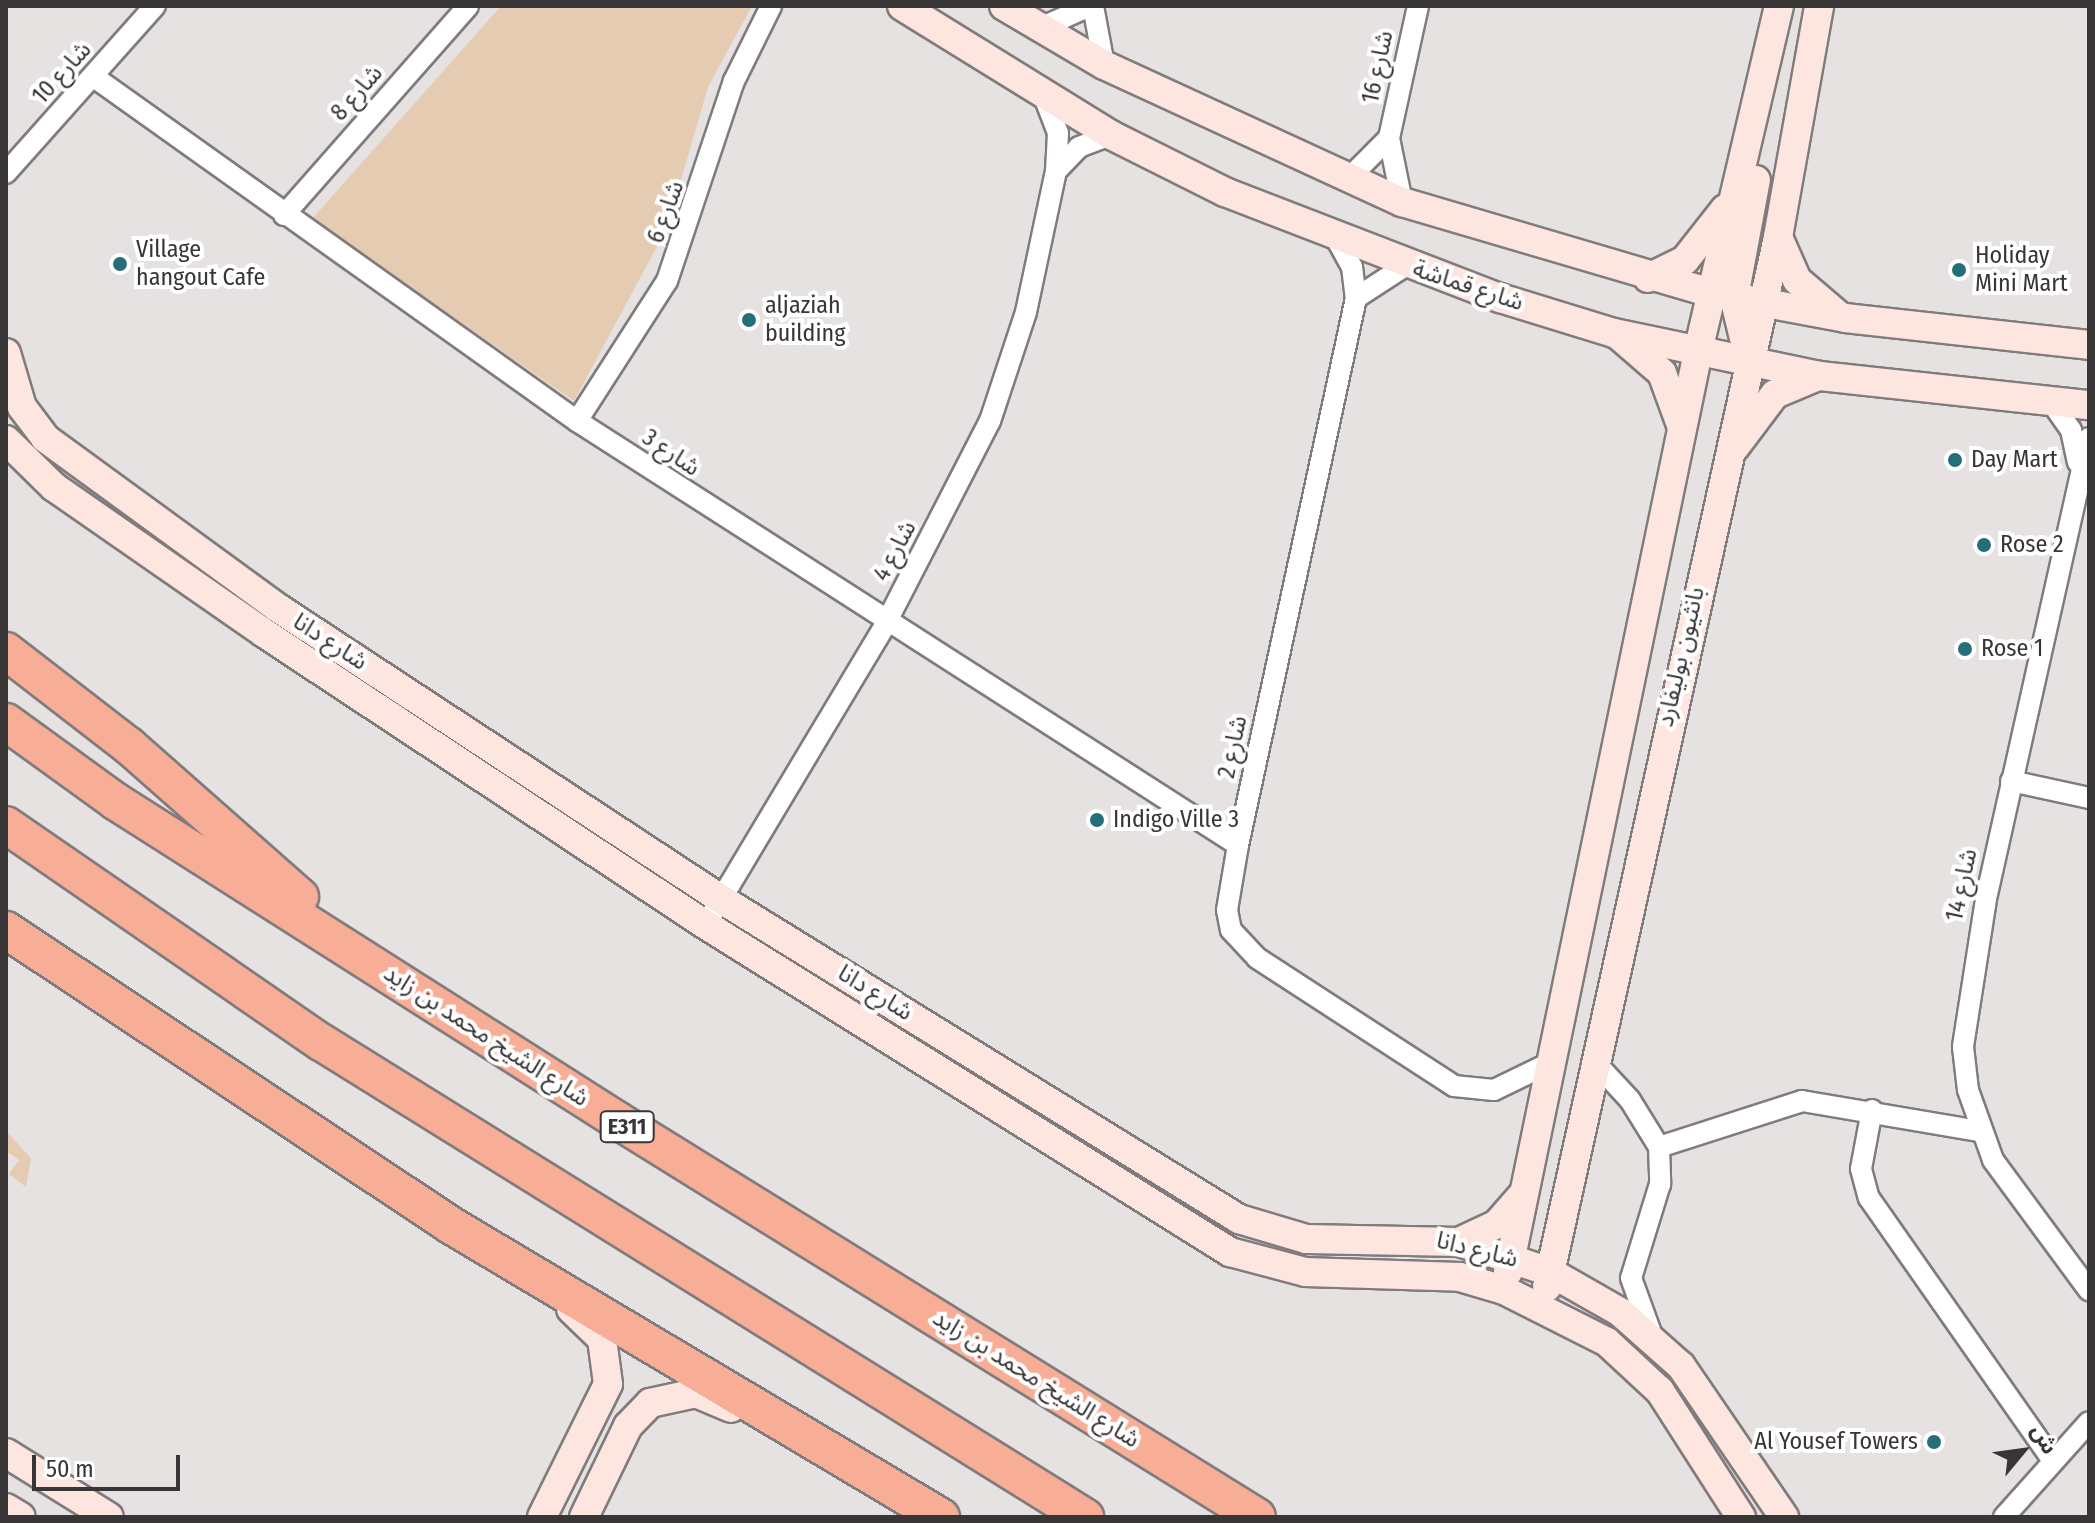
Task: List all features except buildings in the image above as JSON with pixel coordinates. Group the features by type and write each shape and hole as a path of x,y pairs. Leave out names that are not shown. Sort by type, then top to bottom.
{"highway":[{"path":"6,651 129,746 378,967"},
{"name":"شارع الشيخ محمد بن زايد","path":"6,722 115,801 1257,1517"},
{"path":"6,825 334,1050 1085,1517"},
{"path":"6,903 276,1090 719,1367 812,1439"},
{"path":"6,930 452,1226 941,1517"}],"street":[{"name":"شارع 10","path":"6,173 155,6"},
{"name":"شارع 8","path":"284,215 468,6"},
{"name":"شارع 6","path":"577,421 667,281 734,81 771,6"},
{"name":"شارع قماشة","path":"902,6 1044,97 1111,135 1337,240 1405,266 1614,333 1699,347 1820,376 2089,405"},
{"path":"1004,6 1038,29 1104,65 1347,180 1402,202 1648,278 1762,303 1845,318 2086,341"},
{"path":"1038,29 1092,6 1104,65"},
{"name":"شارع 16","path":"1402,202 1389,138 1418,6"},
{"name":"بانثيون بوليفارد","path":"1504,1290 1554,1061 1699,347 1723,295 1734,195 1779,6"},
{"name":"بانثيون بوليفارد","path":"1542,1307 1724,465 1739,357 1762,303 1778,237 1819,6"},
{"name":"شارع 3","path":"94,77 577,421 885,625 1238,845"},
{"name":"شارع 4","path":"706,925 885,625 990,421 1026,312 1056,171 1058,133 1044,97"},
{"path":"1708,536 1702,491 1739,357 1723,295 1764,137 1756,105"},
{"path":"1056,171 1079,147 1111,135"},
{"name":"شارع 16","path":"1347,180 1389,138"},
{"path":"1648,278 1685,260 1734,195"},
{"path":"1778,237 1797,280 1845,318"},
{"name":"شارع 2","path":"1337,240 1352,267 1356,298 1238,845 1227,910 1231,930 1257,958 1454,1086 1494,1090 1554,1061"},
{"path":"1356,298 1405,266"},
{"path":"1614,333 1662,373 1682,432"},
{"name":"شارع دانا","path":"6,353 22,407 76,462 278,608 721,899 1239,1219 1306,1239 1459,1242 1511,1256 1550,1272 1652,1337 1705,1397 1784,1517"},
{"path":"1724,465 1775,394 1820,376"},
{"name":"شارع 14","path":"2052,403 2071,430 2078,462"},
{"name":"شارع 14","path":"2089,438 2078,462 1965,1003 1966,1075 1979,1131 2089,1290"},
{"name":"شارع دانا","path":"6,440 54,487 251,624 706,925 1230,1252 1305,1272 1422,1272 1504,1290 1542,1307 1635,1363 1682,1421 1741,1517"},
{"path":"2011,781 2089,798"},
{"path":"1593,1060 1630,1100 1659,1147 1660,1184 1631,1278 1652,1337"},
{"path":"1659,1147 1781,1104 1872,1110 1979,1131"},
{"path":"1872,1110 1861,1169 1869,1198 2052,1459"},
{"path":"1459,1242 1497,1224 1525,1191"},
{"path":"452,1226 582,1316 608,1354 603,1399 546,1516"},
{"path":"584,1517 628,1426 650,1403 681,1393 711,1397 802,1449 873,1475"},
{"path":"2004,1517 2052,1459 2089,1422"},
{"path":"6,1453 109,1517"},
{"path":"6,1508 21,1517"}],"shaded area":[{"path":"501,6 752,6 708,87 667,228 574,401 312,219"},
{"path":"6,1131 31,1158 26,1187 9,1174 19,1160 6,1151"}],"place":[{"name":"Village hangout Cafe","path":"120,264"},
{"name":"Holiday Mini Mart","path":"1959,270"},
{"name":"aljaziah building","path":"749,320"},
{"name":"Day Mart","path":"1955,460"},
{"name":"Rose 2","path":"1984,545"},
{"name":"Rose 1","path":"1965,649"},
{"name":"Indigo Ville 3","path":"1097,820"},
{"name":"Al Yousef Towers","path":"1934,1442"}]}
